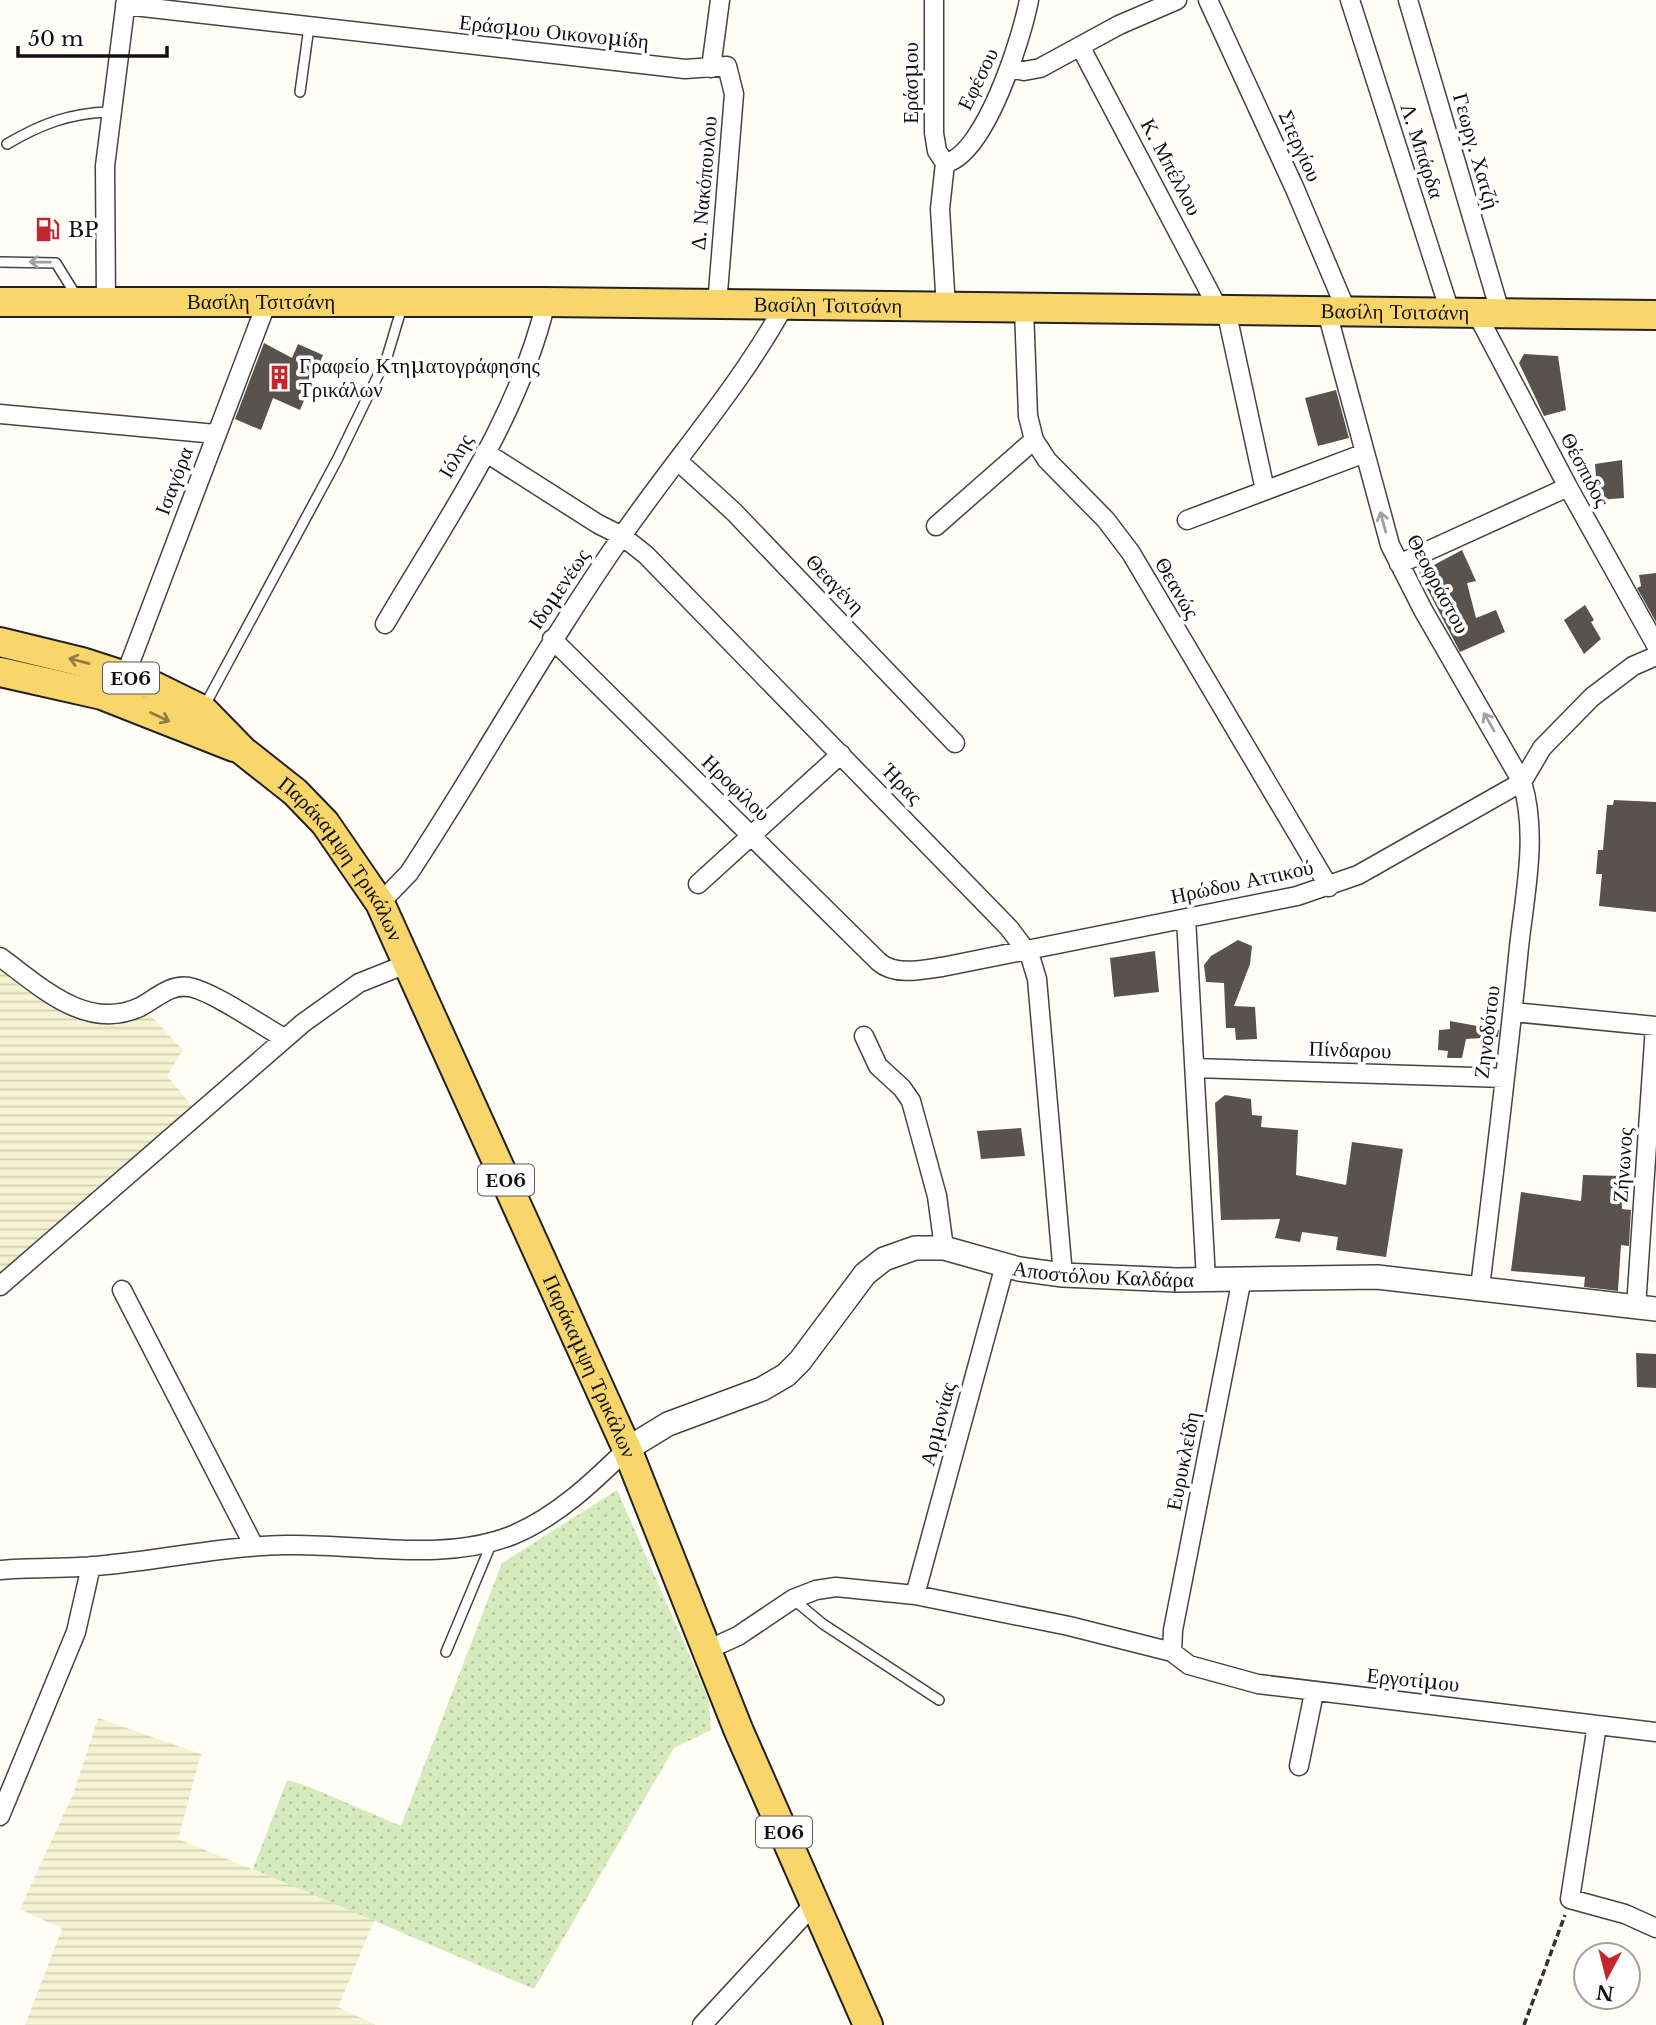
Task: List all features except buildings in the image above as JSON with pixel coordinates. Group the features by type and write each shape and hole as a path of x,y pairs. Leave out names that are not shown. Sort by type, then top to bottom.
{"main road":[{"name":"Βασίλη Τσιτσάνη","path":"0,302 545,302 1656,315"},
{"path":"0,321 94,303"},
{"name":"Παράκαμψη Τρικάλων","path":"0,642 82,662 150,684 203,710 243,751 295,792 325,823 380,903 626,1449 738,1730 868,2025"},
{"name":"Παράκαμψη Τρικάλων","path":"0,672 102,695 243,751"}],"street":[{"name":"Δ. Νακόπουλου","path":"717,305 734,93 719,67 720,0"},
{"name":"Εράσμου","path":"934,0 934,133 937,151 945,163"},
{"name":"Εφέσου","path":"945,163 958,158 971,143 1010,68 1029,0"},
{"path":"1010,68 1034,70 1178,0"},
{"name":"Στεργίου","path":"1208,0 1295,188 1337,312"},
{"name":"Λ. Μπάρδα","path":"1350,0 1477,315"},
{"name":"Γεωργ. Χατζή","path":"1408,0 1477,315"},
{"name":"Εράσμου Οικονομίδη","path":"125,3 555,55 694,69 719,67"},
{"path":"94,303 109,112 125,3"},
{"name":"Κ. Μπέλλου","path":"1080,46 1222,310 1265,490"},
{"path":"945,163 940,209 946,308"},
{"name":"Ισαγόρα","path":"125,676 267,302"},
{"name":"Ιόλης","path":"385,624 485,452 526,372 545,302"},
{"name":"Ιδομενέως","path":"380,903 400,884 424,851 552,639 622,536 736,382 783,306"},
{"name":"Θεανώς","path":"1024,309 1028,416 1034,440 1047,460 1106,520 1131,553 1329,887"},
{"name":"Θεοφράστου","path":"1337,312 1365,453 1386,533 1399,565 1522,782"},
{"name":"Θέσπιδος","path":"1477,315 1656,645"},
{"path":"0,414 216,434"},
{"path":"936,526 1034,440"},
{"name":"Ήρας","path":"485,452 598,524 622,536 663,571 1026,948 1037,979 1063,1275"},
{"path":"1187,520 1365,453"},
{"name":"Θεαγένη","path":"678,461 743,521 955,743"},
{"path":"1399,565 1568,487"},
{"name":"Ηροφίλου","path":"552,639 889,968"},
{"name":"Ηρώδου Αττικού","path":"889,968 923,970 1297,896 1329,887 1387,861 1522,782 1542,748 1592,697 1633,666 1656,656"},
{"path":"698,884 841,754"},
{"name":"Ζηνοδότου","path":"1480,1287 1530,843 1529,809 1522,782"},
{"path":"1186,918 1206,1279"},
{"path":"0,957 60,1001 78,1009 103,1013 126,1012 166,990 190,987 284,1038"},
{"path":"0,1286 284,1038 359,983 409,963"},
{"path":"1513,1012 1656,1026"},
{"name":"Ζήνωνος","path":"1646,1308 1656,1026"},
{"path":"864,1036 878,1066 902,1088 911,1101 937,1196 944,1248"},
{"name":"Πίνδαρου","path":"1195,1068 1505,1078"},
{"name":"Αποστόλου Καλδάρα","path":"626,1449 668,1424 762,1389 786,1376 810,1349 858,1281 874,1266 904,1251 930,1246 1005,1265 1063,1275 1206,1279 1377,1276 1646,1308"},
{"name":"Αρμονίας","path":"915,1595 1005,1265"},
{"name":"Ευρυκλείδη","path":"1172,1652 1173,1630 1242,1278"},
{"path":"122,1290 254,1546"},
{"path":"0,1570 91,1566 254,1546 332,1545 436,1549 493,1541 513,1535 552,1514 582,1492 626,1449"},
{"path":"0,1816 76,1632 91,1566"},
{"name":"Εργοτίμου","path":"707,1650 738,1636 793,1599 816,1590 836,1587 915,1595 1069,1626 1172,1652 1180,1661 1217,1674 1314,1693 1656,1732"},
{"path":"1299,1766 1314,1693"},
{"path":"1597,1725 1570,1899 1625,1914 1656,1928"},
{"path":"702,2025 815,1903"}],"lane":[{"path":"300,92 309,27"},
{"path":"7,144 57,119 109,112"},
{"path":"0,262 56,263 94,303"},
{"path":"203,710 337,460 387,357 403,302"},
{"path":"446,1652 493,1541"},
{"path":"793,1599 823,1624 939,1700"}],"path":[{"path":"1524,2025 1570,1899"}],"shaded area":[{"path":"0,968 49,1002 146,1011 183,1050 167,1076 194,1108 0,1277"},
{"path":"98,1718 201,1754 178,1839 375,1919 338,2007 376,2025 25,2025 62,1929 20,1909 74,1792"}],"green space":[{"path":"617,1490 709,1700 711,1730 674,1748 534,1989 253,1869 287,1780 401,1826 502,1563"}],"place":[{"name":"BP","path":"48,230"},
{"name":"Γραφείο Κτηματογράφησης Τρικάλων","path":"279,378"}]}
